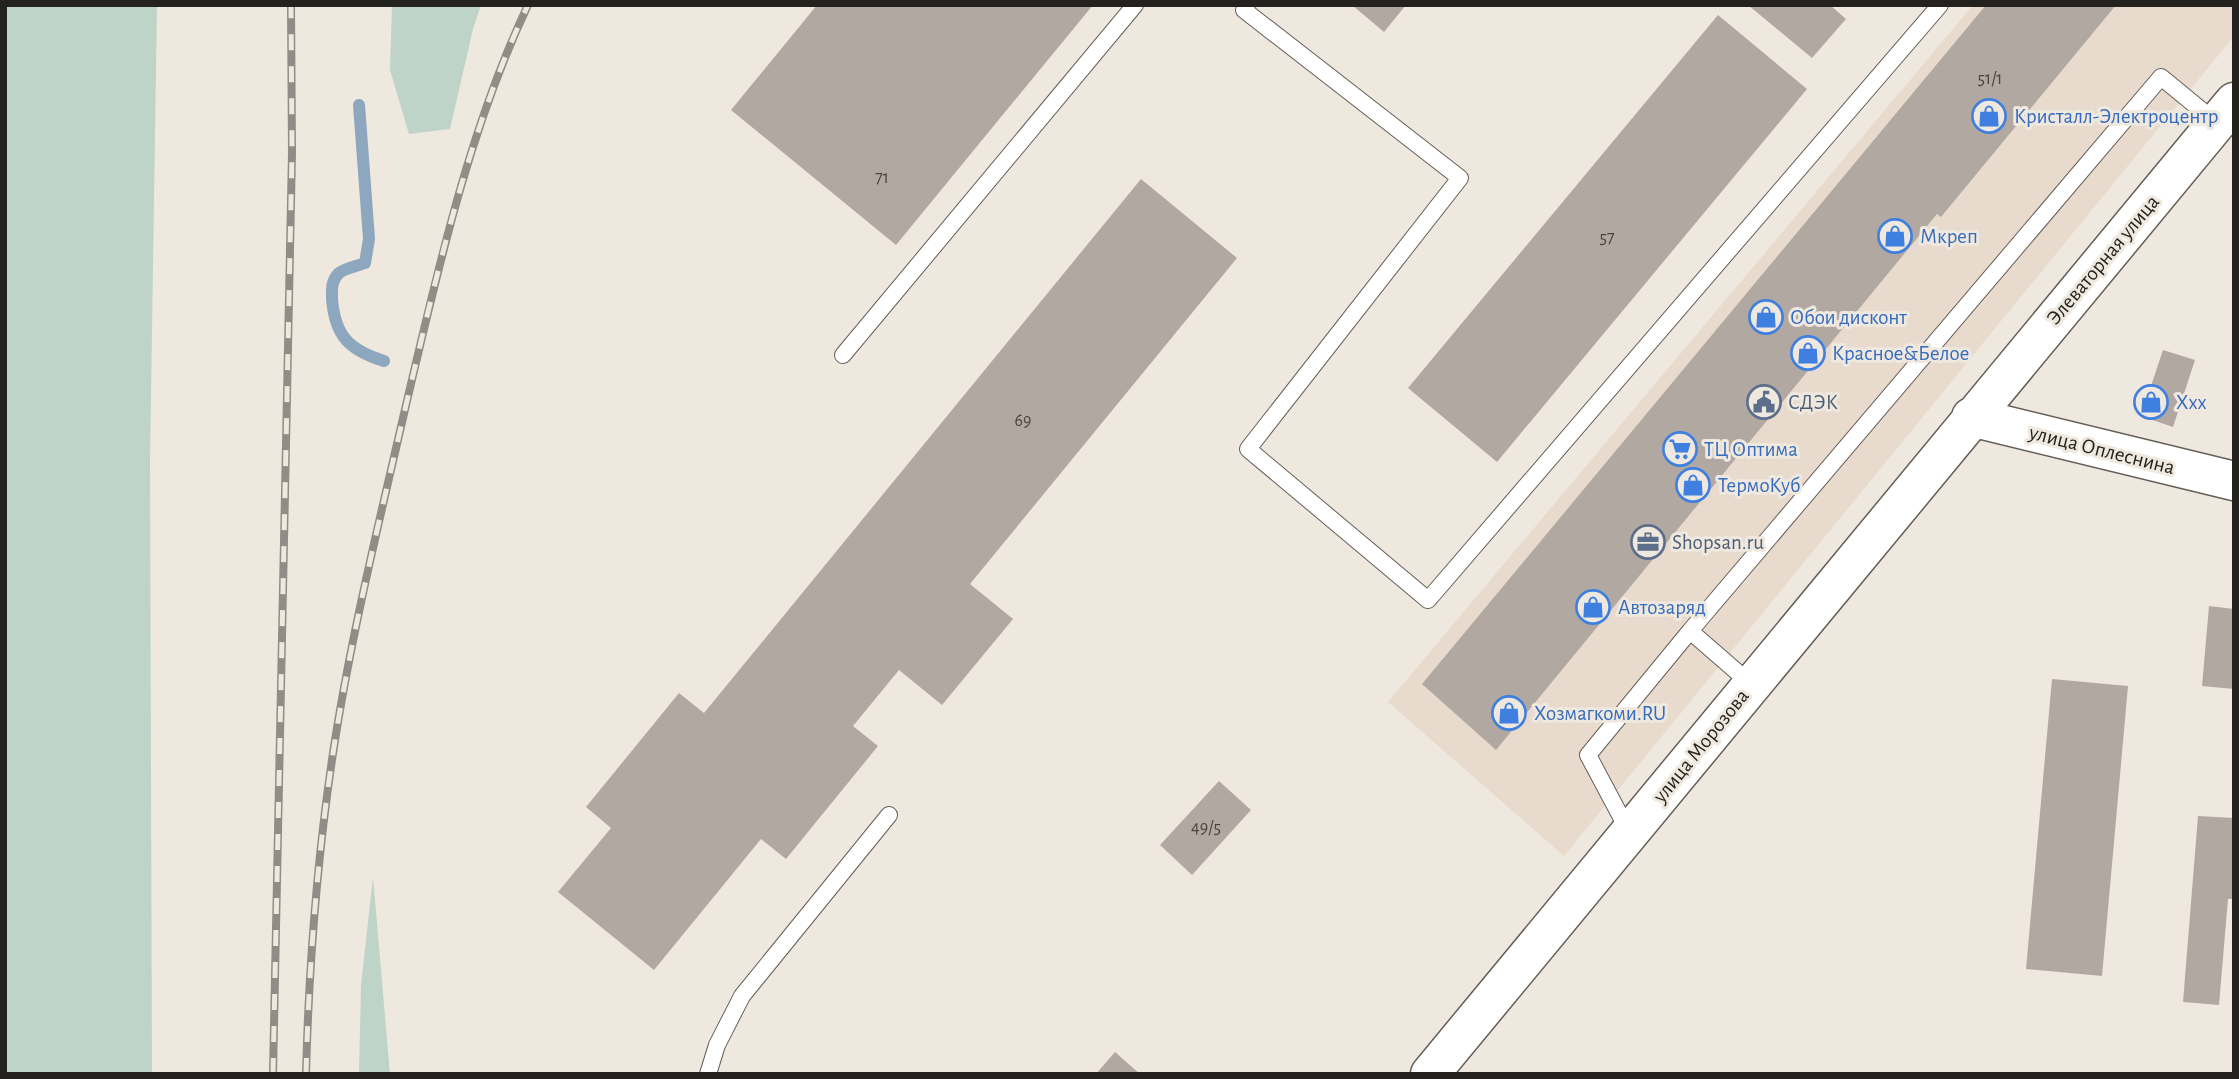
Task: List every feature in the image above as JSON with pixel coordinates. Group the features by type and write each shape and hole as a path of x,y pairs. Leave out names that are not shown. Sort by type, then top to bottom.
{"main road":[{"name":"Элеваторная улица","path":"1971,417 2225,113"},
{"name":"улица Оплеснина","path":"1971,417 2234,481"},
{"name":"улица Морозова","path":"1430,1074 1971,417"}],"lane":[{"path":"843,355 1135,5"},
{"path":"1247,5 1244,10 1460,178 1248,449 1428,600 1940,5"},
{"path":"1630,834 1588,755 1690,631 2161,77 2225,113"},
{"path":"1690,631 1751,684"},
{"path":"708,1074 717,1045 742,996 889,815"}],"shaded area":[{"path":"1973,5 2234,5 2234,36 1564,856 1388,702"}],"green space":[{"path":"5,5 157,5 150,461 152,1074 5,1074"},
{"path":"392,5 481,5 450,129 409,134 390,70"},
{"path":"373,877 390,1074 359,1074 361,985"}],"building":[{"path":"817,5 1093,5 896,245 731,110"},
{"path":"1352,5 1406,5 1384,32"},
{"path":"1748,5 1830,5 1846,19 1812,58"},
{"name":"ТЦ Оптима","path":"1986,5 2116,5 1941,217 1937,214 1496,750 1422,684"},
{"path":"1718,15 1807,89 1497,462 1408,388"},
{"path":"1141,179 1237,258 970,584 1013,619 942,705 899,670 853,726 878,746 786,859 761,839 654,970 558,892 611,828 586,807 679,693 704,713"},
{"path":"2163,350 2195,360 2173,427 2141,416"},
{"path":"2209,606 2234,609 2234,689 2202,686"},
{"path":"2052,679 2128,686 2102,976 2026,969"},
{"path":"1219,781 1251,810 1192,875 1160,845"},
{"path":"2198,816 2234,818 2234,899 2228,899 2219,1005 2183,1002"},
{"path":"1115,1052 1140,1074 1096,1074"}],"waterway":[{"path":"359,105 369,239 365,263 348,268 336,276 332,299 336,323 346,340 362,352 384,361"}],"railway":[{"path":"273,1074 292,153 291,5"},
{"path":"306,1074 309,989 319,861 336,734 359,610 418,354 457,202 488,102 528,5"}],"place":[{"name":"Кристалл-Электроцентр","path":"1989,116"},
{"name":"Мкреп","path":"1895,236"},
{"name":"Обои дисконт","path":"1766,317"},
{"name":"Красное&Белое","path":"1808,353"},
{"name":"СДЭК","path":"1764,402"},
{"name":"Xxx","path":"2151,402"},
{"name":"ТЦ Оптима","path":"1680,449"},
{"name":"ТермоКуб","path":"1693,485"},
{"name":"Shopsan.ru","path":"1648,542"},
{"name":"Автозаряд","path":"1593,607"},
{"name":"Хозмагкоми.RU","path":"1509,713"}]}
